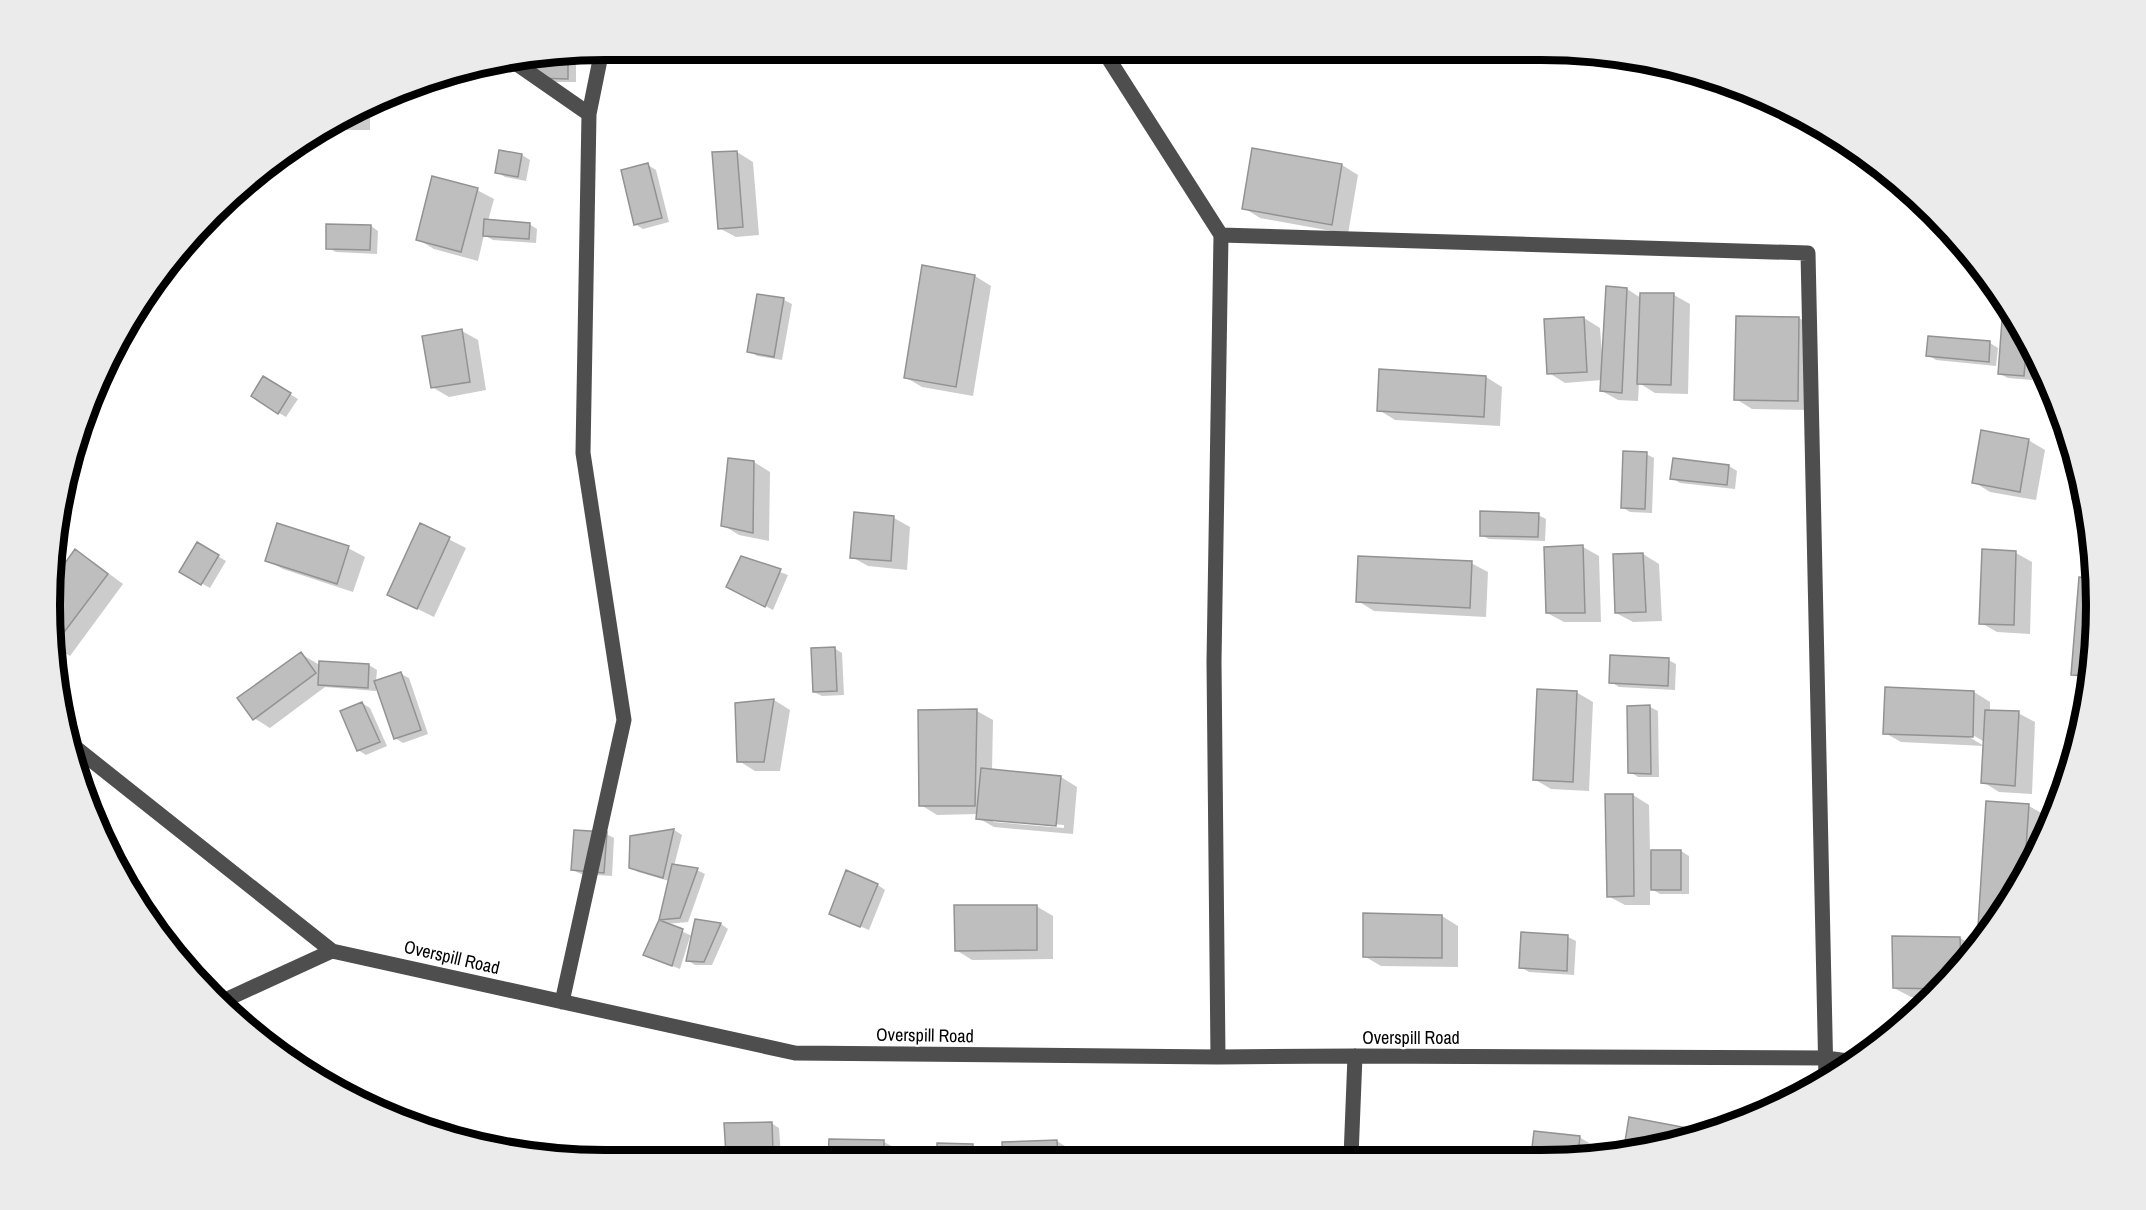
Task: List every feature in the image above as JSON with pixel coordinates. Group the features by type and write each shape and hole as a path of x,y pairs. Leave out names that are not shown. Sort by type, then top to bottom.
{"street":[{"path":"562,1002 624,720 583,453 590,114 600,60"},
{"path":"1108,60 1221,235 1214,662 1218,1057"},
{"path":"521,67 590,114"},
{"path":"1221,235 1808,254 1826,1069"},
{"name":"Overspill Road","path":"81,752 332,951 795,1053 1218,1057 1826,1058 1841,1060"},
{"path":"229,998 332,951"},
{"path":"1352,1150 1355,1056"}],"building":[{"path":"568,61 568,79 534,78 534,65"},
{"path":"1252,148 1342,164 1332,225 1242,209"},
{"path":"499,150 522,154 518,177 495,173"},
{"path":"737,151 743,227 718,229 712,152"},
{"path":"648,163 662,218 634,225 621,170"},
{"path":"432,176 478,188 461,252 416,240"},
{"path":"484,219 530,223 529,239 483,236"},
{"path":"326,224 371,225 370,250 326,249"},
{"path":"922,265 975,275 956,387 904,378"},
{"path":"1606,286 1627,288 1622,393 1600,391"},
{"path":"1640,293 1674,293 1671,385 1637,384"},
{"path":"757,294 784,298 774,357 747,352"},
{"path":"1736,316 1799,317 1798,401 1734,400"},
{"path":"1584,317 1587,372 1547,374 1544,319"},
{"path":"2002,320 2005,320 2026,356 2024,376 1998,374"},
{"path":"462,329 470,382 431,388 422,336"},
{"path":"1928,336 1990,341 1989,362 1926,356"},
{"path":"1379,369 1486,376 1484,417 1377,411"},
{"path":"263,376 291,393 278,414 251,396"},
{"path":"1981,430 2029,439 2020,492 1972,483"},
{"path":"1623,451 1647,452 1645,509 1621,508"},
{"path":"728,458 754,461 753,533 721,526"},
{"path":"1673,458 1729,465 1727,485 1670,479"},
{"path":"1480,511 1539,513 1538,537 1480,536"},
{"path":"854,512 894,516 891,561 850,558"},
{"path":"277,523 349,546 337,584 265,561"},
{"path":"420,523 450,537 417,609 387,595"},
{"path":"197,542 219,555 201,585 179,572"},
{"path":"1583,545 1585,613 1546,613 1544,547"},
{"path":"75,549 108,574 61,637 60,605 61,568"},
{"path":"1982,549 2016,551 2014,625 1979,624"},
{"path":"1643,553 1646,612 1615,613 1613,554"},
{"path":"741,556 781,569 765,607 726,587"},
{"path":"1358,556 1472,561 1470,608 1356,602"},
{"path":"2079,577 2085,578 2085,641 2081,675 2071,675"},
{"path":"835,647 837,691 813,692 811,648"},
{"path":"301,652 316,673 253,720 237,698"},
{"path":"1610,655 1669,658 1668,686 1609,683"},
{"path":"319,661 369,664 368,688 318,685"},
{"path":"401,672 421,730 394,739 374,681"},
{"path":"1885,687 1974,691 1973,737 1883,734"},
{"path":"1537,689 1577,691 1573,782 1533,780"},
{"path":"774,699 764,762 737,762 735,703"},
{"path":"362,702 380,742 357,751 340,711"},
{"path":"1650,705 1651,774 1628,773 1627,706"},
{"path":"977,709 975,806 919,806 918,710"},
{"path":"1985,710 2019,711 2015,786 1981,783"},
{"path":"981,768 1061,776 1056,826 976,819"},
{"path":"1605,794 1633,794 1634,896 1607,897"},
{"path":"1986,801 2029,804 2026,854 2013,878 1978,930"},
{"path":"674,829 663,878 629,868 630,836"},
{"path":"574,830 607,832 604,873 571,870"},
{"path":"1651,850 1681,850 1681,890 1651,890"},
{"path":"672,864 698,868 680,918 659,920"},
{"path":"846,870 878,884 860,927 829,914"},
{"path":"954,905 1037,905 1037,950 955,951"},
{"path":"1363,913 1442,915 1442,958 1363,957"},
{"path":"695,919 721,923 704,962 686,961"},
{"path":"659,920 683,929 672,966 643,955"},
{"path":"1521,932 1568,935 1567,971 1519,968"},
{"path":"1892,936 1960,937 1961,952 1927,989 1893,988"},
{"path":"1629,1117 1690,1129 1647,1140 1625,1143"},
{"path":"772,1122 773,1150 726,1150 724,1123"},
{"path":"1534,1131 1580,1136 1579,1149 1532,1150"},
{"path":"829,1139 884,1140 884,1150 828,1150"},
{"path":"1057,1140 1058,1150 1002,1150 1002,1142"},
{"path":"937,1143 973,1144 973,1150 937,1150"}]}
